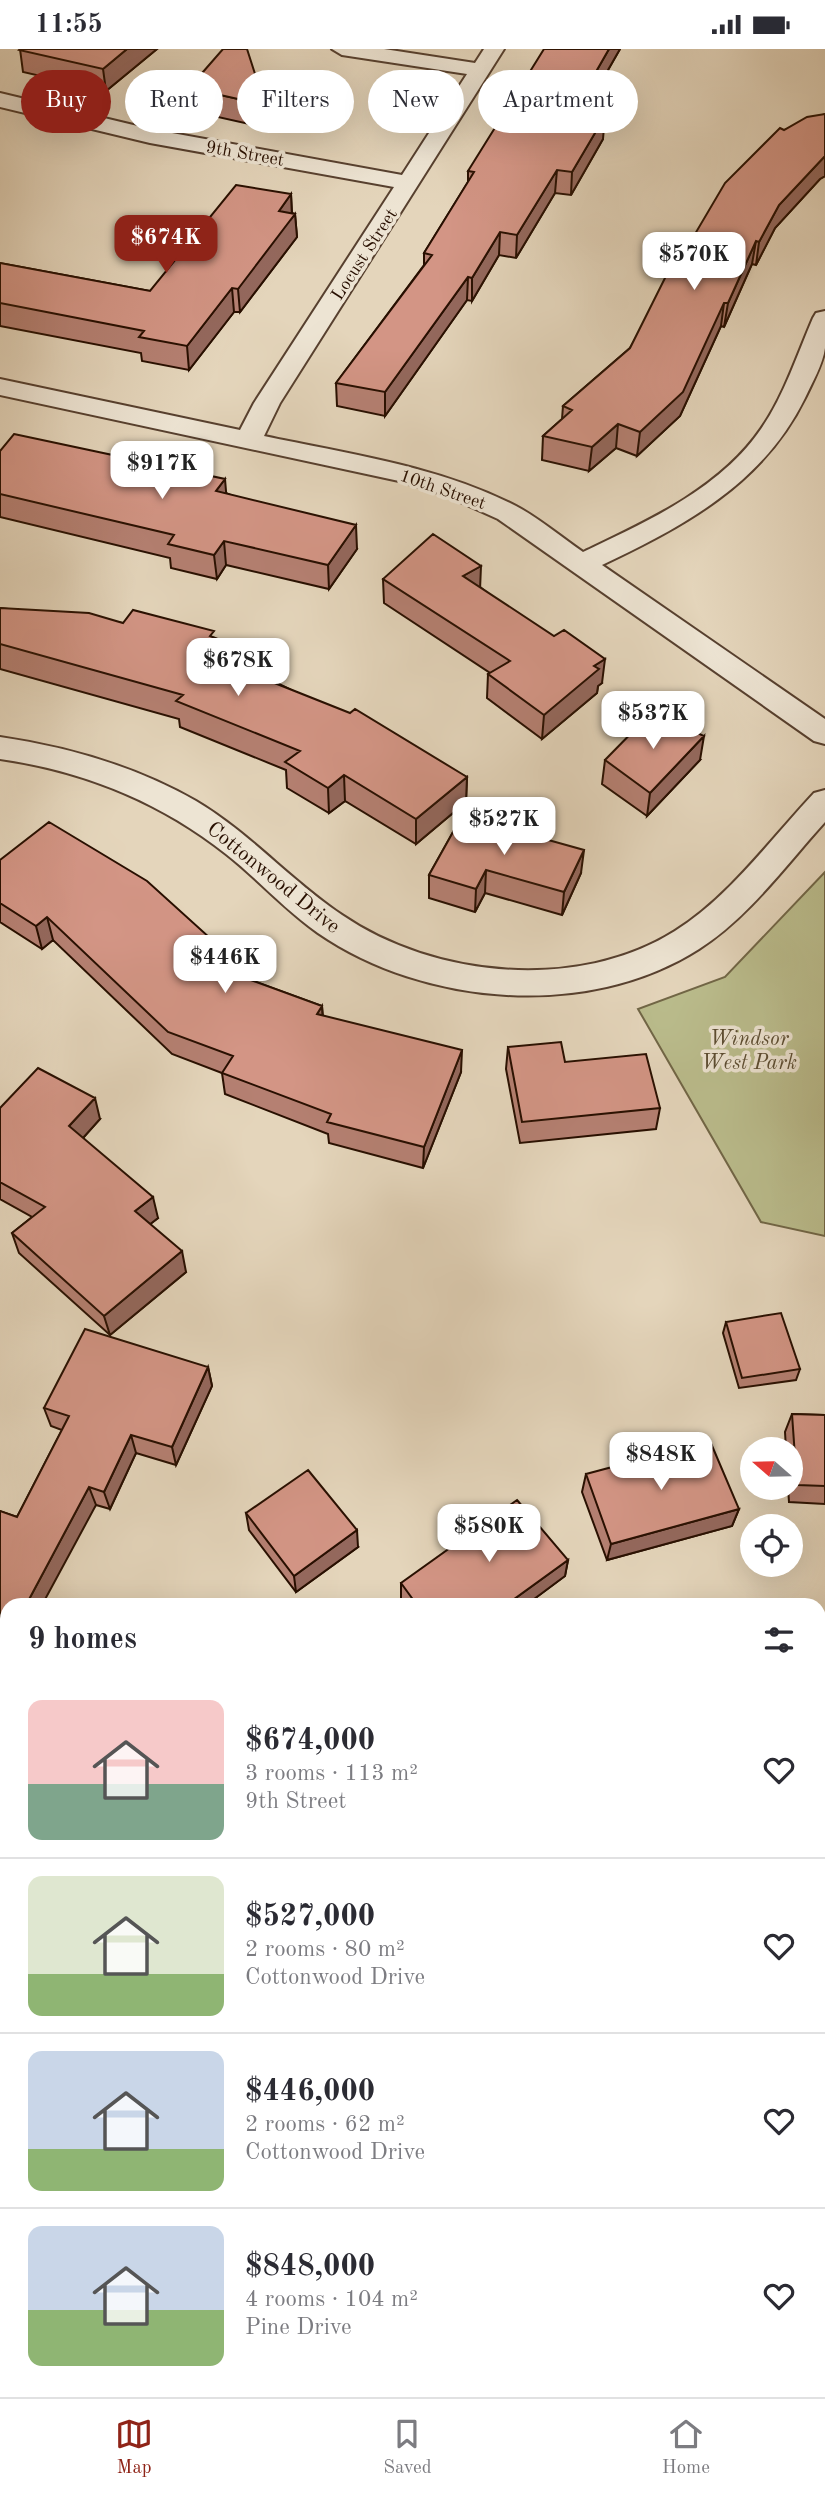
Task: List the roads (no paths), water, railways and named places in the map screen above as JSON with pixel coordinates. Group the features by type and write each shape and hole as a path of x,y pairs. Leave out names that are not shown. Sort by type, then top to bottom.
{"street":[{"path":"342,49 481,69"},
{"name":"Locust Street","path":"248,440 267,403 494,49"},
{"name":"9th Street","path":"0,100 150,136 409,183"},
{"path":"582,563 637,538 682,511 748,461 769,437 791,401 825,319"},
{"name":"10th Street","path":"0,387 405,474 456,489 508,513 825,734"},
{"name":"Cottonwood Drive","path":"0,748 57,758 98,770 164,798 237,845 329,924 349,937 393,958 439,973 484,981 536,982 615,970 685,941 721,913 825,801"}],"park label":[{"name":"Windsor West Park","path":"749,1050"}]}
